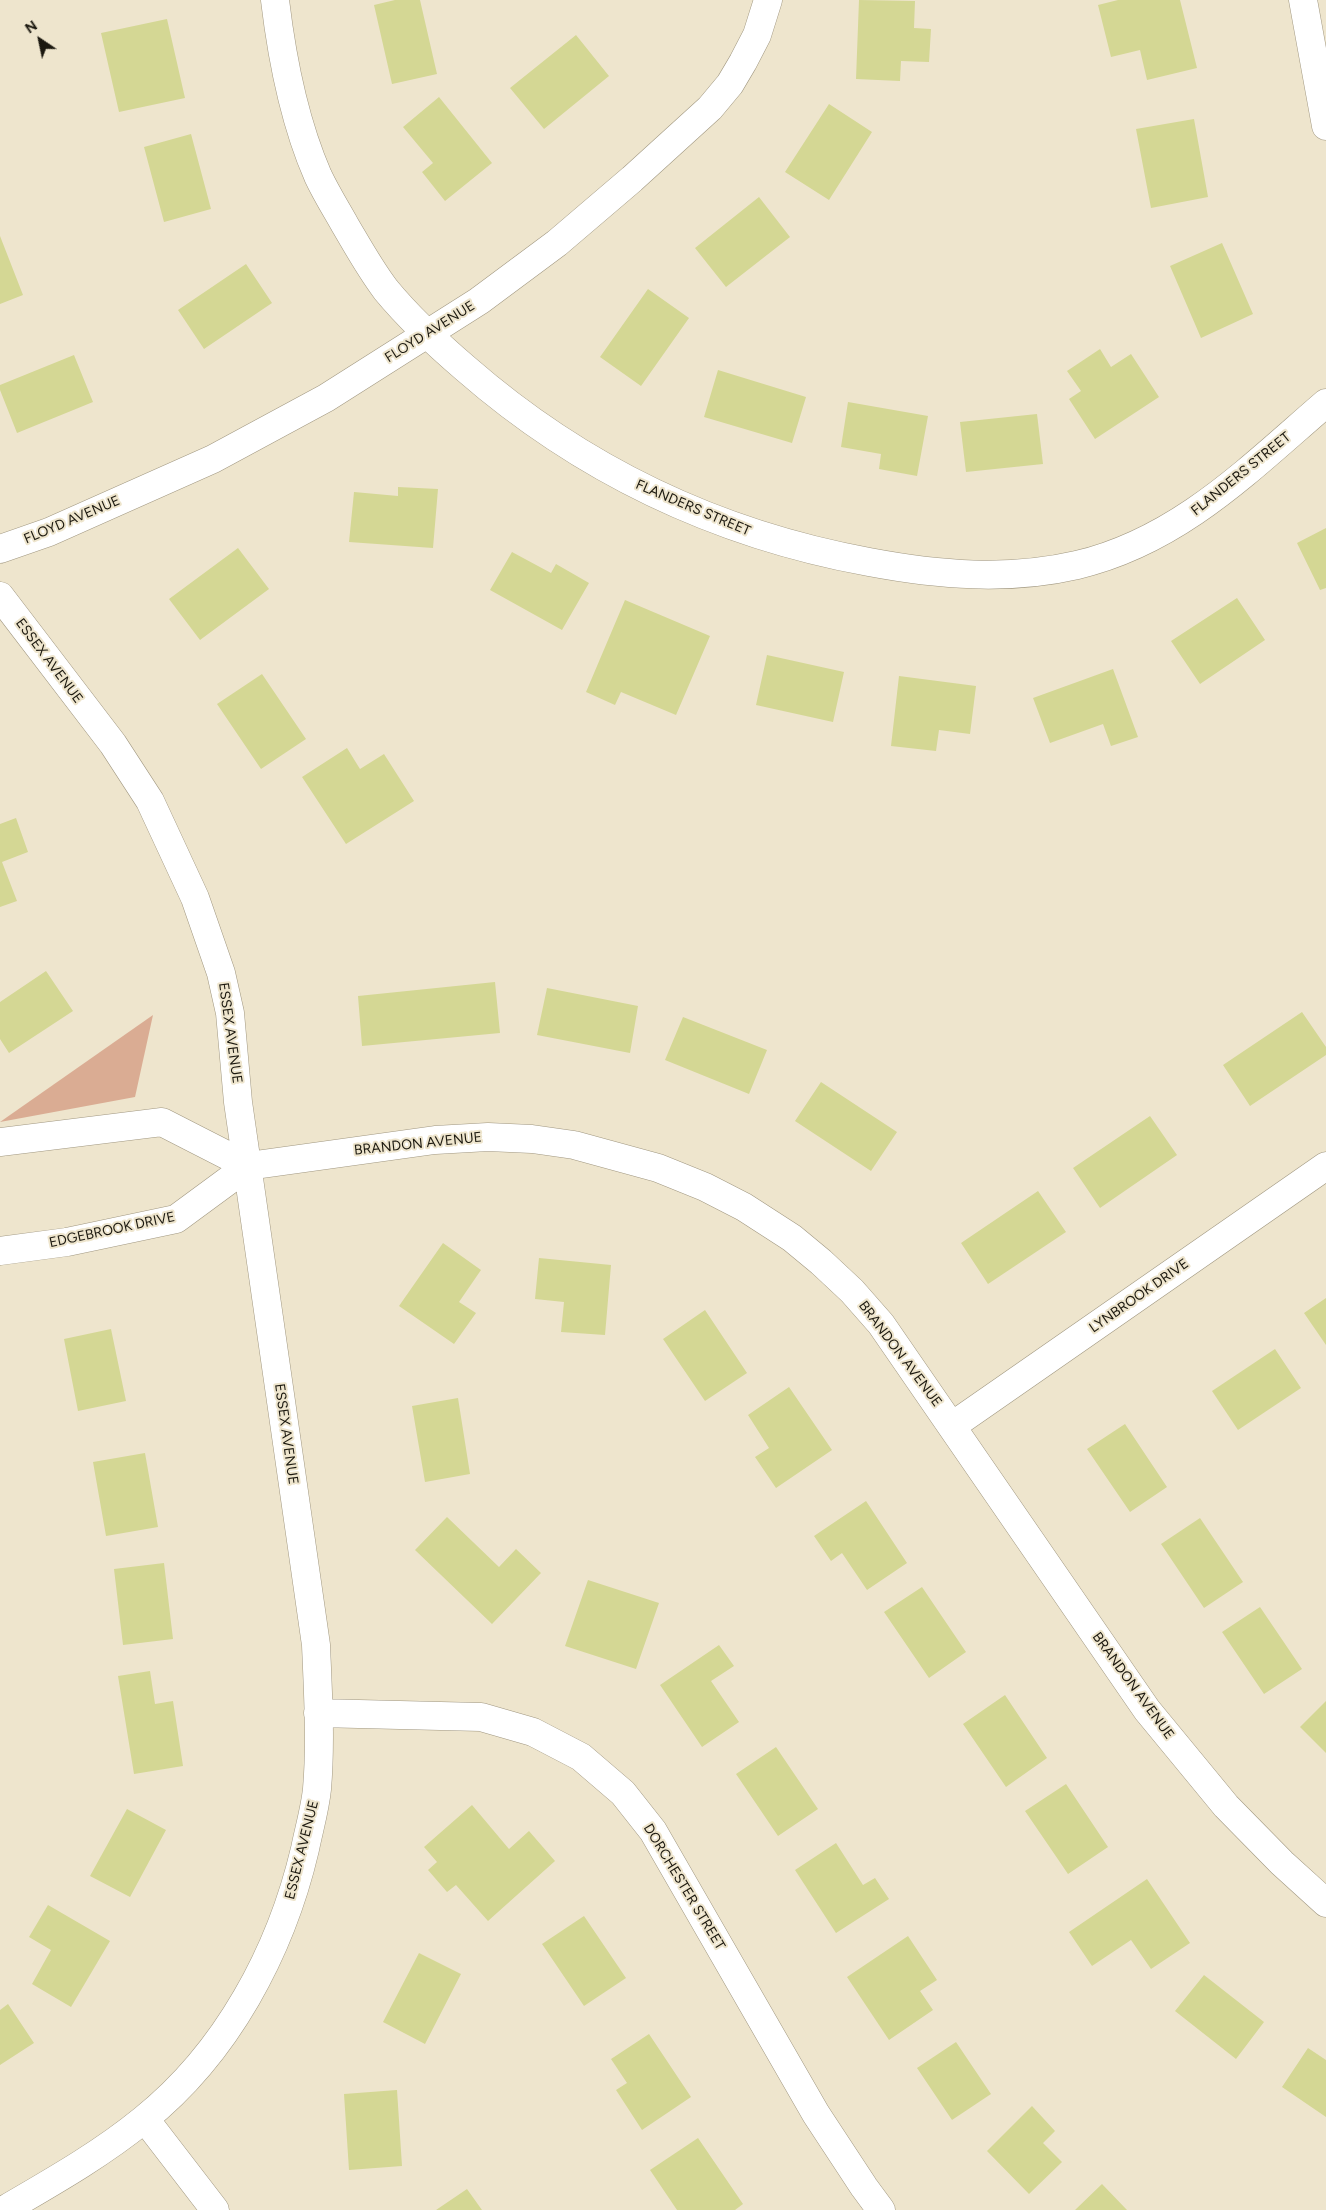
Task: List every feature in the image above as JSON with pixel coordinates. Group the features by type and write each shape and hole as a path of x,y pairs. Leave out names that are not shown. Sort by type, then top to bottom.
{"street":[{"name":"FLANDERS STREET","path":"275,0 278,26 295,112 318,176 363,257 386,289 426,335 484,385 540,428 608,471 669,501 750,532 826,554 912,570 979,575 1029,573 1077,565 1119,552 1159,534 1191,516 1326,403"},
{"name":"FLOYD AVENUE","path":"0,549 49,532 213,459 326,398 479,301 557,243 632,179 710,108 730,84 743,62 757,35 768,0"},
{"path":"1303,0 1326,126"},
{"name":"ESSEX AVENUE","path":"0,596 112,744 150,801 195,898 222,973 230,1013 238,1102 316,1646 318,1713 317,1789 298,1879 277,1936 251,1990 215,2046 192,2074 145,2119 82,2165 4,2210"},
{"path":"0,1142 162,1122 248,1166"},
{"name":"BRANDON AVENUE","path":"248,1166 435,1140 488,1137 574,1145 658,1168 704,1187 744,1207 792,1238 852,1291 881,1324 1147,1710 1226,1806 1282,1863 1326,1902"},
{"name":"EDGEBROOK DRIVE","path":"0,1251 67,1242 176,1219 248,1166"},
{"name":"LYNBROOK DRIVE","path":"952,1426 1326,1166"},
{"name":"DORCHESTER STREET","path":"318,1713 481,1717 533,1732 555,1742 581,1757 623,1793 653,1830 816,2114 881,2210"},
{"path":"145,2119 215,2210"}],"shaded area":[{"path":"153,1015 135,1097 0,1122"}],"building":[{"path":"395,0 420,0 437,74 392,84 374,5"},
{"path":"859,0 915,1 914,28 931,29 929,62 901,61 900,81 856,79"},
{"path":"1118,0 1180,0 1197,68 1147,80 1140,50 1111,57 1098,5"},
{"path":"167,19 185,98 119,112 101,33"},
{"path":"576,35 609,76 544,129 510,88"},
{"path":"439,97 492,163 445,201 422,172 433,163 403,127"},
{"path":"829,104 872,132 829,200 785,172"},
{"path":"1194,119 1208,197 1151,208 1136,129"},
{"path":"191,134 211,209 164,222 144,147"},
{"path":"759,197 790,237 726,287 695,248"},
{"path":"0,236 23,295 0,304"},
{"path":"1222,243 1253,314 1201,338 1170,266"},
{"path":"246,264 272,303 204,349 178,310"},
{"path":"648,289 689,318 641,386 600,357"},
{"path":"1100,349 1111,367 1131,354 1159,397 1095,439 1069,399 1081,391 1067,371"},
{"path":"74,355 93,402 17,433 0,390 0,385"},
{"path":"718,370 806,397 792,443 704,417"},
{"path":"848,402 928,416 917,476 879,469 881,454 841,447"},
{"path":"1037,414 1043,464 966,472 960,422"},
{"path":"398,487 438,489 433,548 349,542 354,492 398,496"},
{"path":"1326,528 1326,588 1320,590 1297,543"},
{"path":"238,548 269,589 200,640 169,599"},
{"path":"512,552 551,573 556,564 589,583 562,630 490,590"},
{"path":"1237,598 1265,640 1200,684 1171,641"},
{"path":"625,600 710,636 676,715 621,692 615,705 586,692"},
{"path":"767,655 844,672 833,722 756,705"},
{"path":"1113,669 1138,737 1111,746 1103,724 1050,743 1033,698"},
{"path":"262,674 306,739 261,769 217,704"},
{"path":"899,676 976,686 970,734 939,730 936,751 891,746"},
{"path":"347,748 360,769 384,754 414,801 346,844 302,777"},
{"path":"16,818 28,852 2,862 17,901 0,907 0,824"},
{"path":"46,971 73,1011 9,1053 0,1039 0,1002"},
{"path":"495,982 500,1033 362,1046 358,996"},
{"path":"547,988 638,1006 630,1053 537,1035"},
{"path":"1302,1012 1326,1047 1326,1055 1250,1106 1223,1065"},
{"path":"683,1017 767,1050 749,1094 665,1060"},
{"path":"821,1082 897,1132 871,1171 795,1121"},
{"path":"1150,1116 1177,1155 1100,1208 1073,1168"},
{"path":"1038,1191 1066,1232 988,1284 961,1243"},
{"path":"443,1243 481,1270 459,1302 476,1313 454,1344 399,1306"},
{"path":"539,1258 611,1265 605,1335 561,1332 564,1302 535,1299"},
{"path":"1326,1298 1326,1345 1304,1313"},
{"path":"705,1310 747,1373 705,1401 663,1339"},
{"path":"111,1329 126,1401 78,1411 64,1339"},
{"path":"1275,1349 1301,1388 1238,1430 1212,1391"},
{"path":"789,1387 832,1450 776,1488 755,1457 769,1448 748,1415"},
{"path":"458,1398 470,1474 425,1482 412,1406"},
{"path":"1125,1424 1167,1487 1130,1512 1087,1449"},
{"path":"145,1453 158,1527 106,1536 93,1462"},
{"path":"866,1501 907,1563 867,1590 842,1553 831,1561 814,1536"},
{"path":"447,1517 499,1567 516,1549 541,1573 492,1624 415,1550"},
{"path":"1200,1518 1243,1582 1204,1608 1161,1544"},
{"path":"164,1563 173,1639 123,1645 114,1569"},
{"path":"588,1580 659,1603 636,1669 565,1646"},
{"path":"922,1587 966,1652 929,1678 884,1612"},
{"path":"1260,1607 1302,1669 1264,1694 1222,1632"},
{"path":"719,1645 734,1666 711,1681 739,1722 702,1747 660,1685"},
{"path":"150,1671 155,1704 173,1701 183,1766 134,1774 118,1676"},
{"path":"1005,1695 1047,1758 1006,1787 963,1724"},
{"path":"1326,1701 1326,1753 1300,1727"},
{"path":"776,1747 818,1809 778,1836 736,1774"},
{"path":"1066,1784 1108,1847 1068,1874 1025,1811"},
{"path":"472,1805 509,1849 529,1831 555,1861 488,1921 456,1885 447,1892 428,1870 437,1862 424,1847"},
{"path":"127,1809 166,1830 130,1897 90,1876"},
{"path":"836,1843 863,1885 875,1878 889,1899 836,1933 795,1870"},
{"path":"1147,1879 1190,1943 1151,1969 1131,1940 1092,1966 1069,1932"},
{"path":"48,1905 110,1941 71,2007 32,1984 51,1950 29,1937"},
{"path":"584,1916 626,1978 584,2006 542,1944"},
{"path":"908,1936 937,1980 920,1991 933,2010 889,2040 847,1977"},
{"path":"419,1953 461,1974 425,2044 383,2022"},
{"path":"1204,1975 1264,2022 1236,2059 1175,2011"},
{"path":"8,2004 34,2043 0,2065 0,2010"},
{"path":"649,2034 691,2097 642,2130 616,2090 627,2083 611,2059"},
{"path":"956,2042 991,2094 952,2120 917,2068"},
{"path":"1308,2048 1326,2060 1326,2117 1282,2087"},
{"path":"397,2090 402,2166 349,2170 344,2094"},
{"path":"1032,2106 1055,2131 1043,2143 1062,2162 1029,2194 987,2151"},
{"path":"698,2138 743,2204 735,2210 677,2210 650,2170"},
{"path":"1102,2184 1127,2210 1075,2210"},
{"path":"467,2189 482,2210 436,2210"}]}
